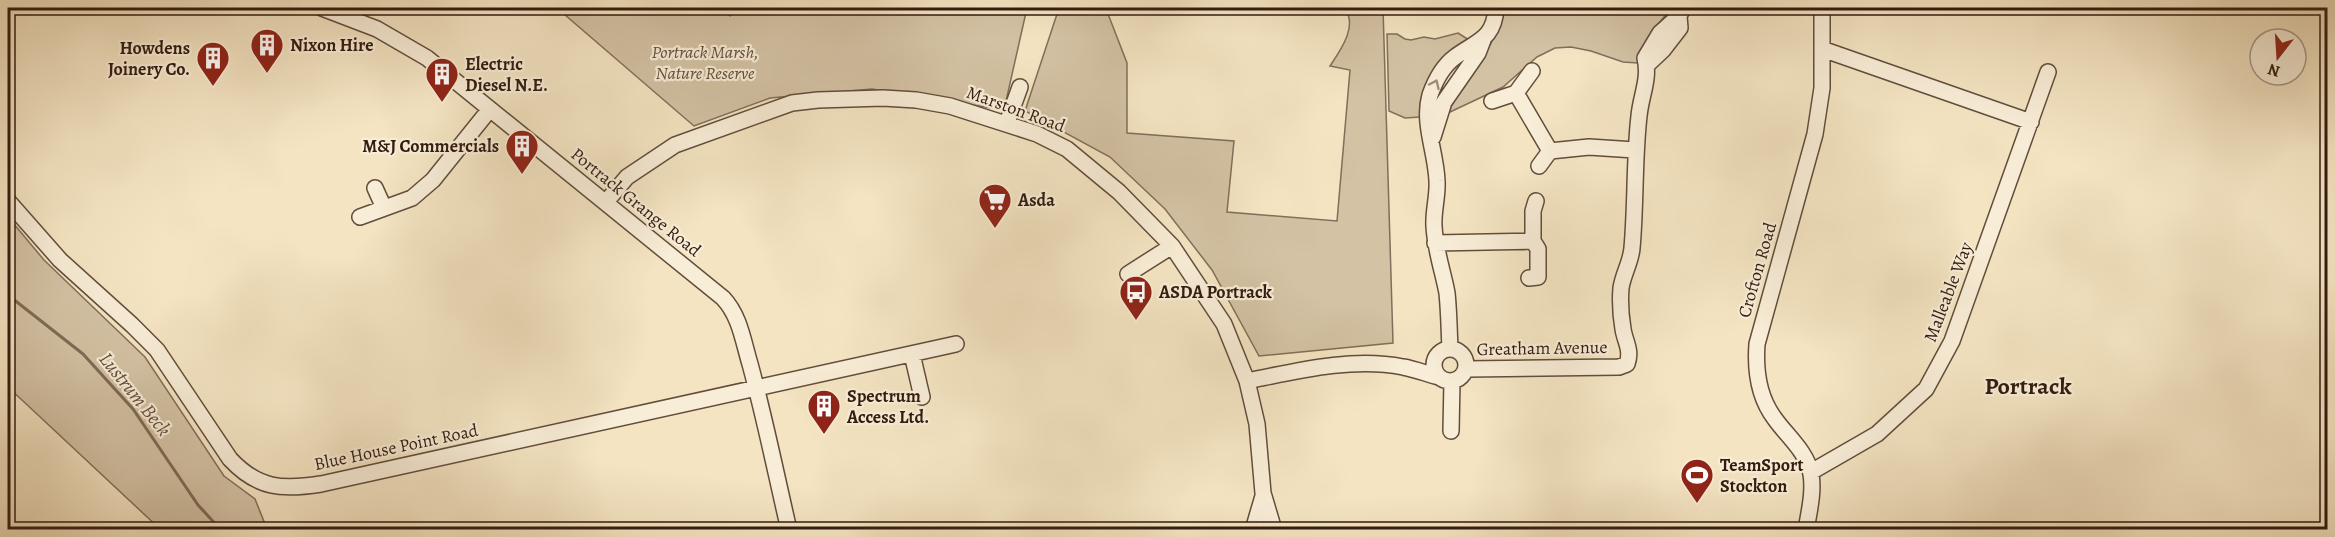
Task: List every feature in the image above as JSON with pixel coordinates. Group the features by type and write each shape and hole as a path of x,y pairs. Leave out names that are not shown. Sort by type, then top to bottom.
{"street":[{"name":"Portrack Grange Road","path":"322,8 377,29 411,47 723,297 737,319 756,386 789,530"},
{"path":"1450,348 1447,294 1434,223 1438,182 1432,140 1444,102 1478,53 1483,40 1489,33 1496,8"},
{"name":"Crofton Road","path":"1811,472 1804,456 1774,418 1762,397 1756,364 1757,344 1762,323 1815,134 1822,88 1822,8"},
{"path":"1539,166 1550,151 1569,147 1635,150 1640,104 1648,73 1647,65 1663,50 1680,28 1681,12"},
{"path":"1822,49 2031,122"},
{"path":"1492,101 1516,93 1532,71"},
{"name":"Malleable Way","path":"1811,472 1877,434 1926,389 1952,341 2048,72"},
{"path":"1007,123 1020,87"},
{"path":"1516,93 1550,151"},
{"name":"Marston Road","path":"606,202 627,177 675,145 792,103 872,98 916,100 950,106 1007,123 1067,148 1119,192 1172,246 1224,324 1247,381 1257,424 1263,493 1274,530"},
{"path":"360,217 412,198 433,180 490,109"},
{"name":"Greatham Avenue","path":"1466,369 1619,367 1627,364 1630,350 1623,328 1621,287 1632,250 1636,198 1635,150"},
{"path":"375,188 384,208"},
{"name":"Blue House Point Road","path":"8,201 60,260 157,350 230,459 243,474 277,487 321,484 756,386 956,344"},
{"path":"1529,278 1538,277 1538,249 1533,241 1533,211 1536,201"},
{"path":"1436,243 1533,241"},
{"path":"1128,274 1172,246"},
{"path":"1247,381 1340,365 1403,367 1445,379 1461,377 1466,369 1466,361 1461,353 1450,348 1442,350 1435,357 1403,367"},
{"path":"912,354 922,397"},
{"path":"1435,357 1433,366 1445,379 1451,431"},
{"path":"1806,530 1811,472"},
{"name":"Marston Road","path":"1253,530 1263,493"}],"green space":[{"name":"Portrack Marsh, Nature Reserve","path":"557,8 1027,8 1004,110 872,89 770,98 694,126"},
{"path":"1059,8 1109,8 1108,14 1127,63 1127,133 1234,141 1227,212 1337,221 1350,70 1330,66 1343,46 1349,30 1350,22 1344,8 1383,8 1393,343 1259,356 1212,270 1165,209 1110,157 1025,111"},
{"path":"1520,8 1671,8 1653,31 1638,63 1623,62 1571,47 1555,48 1537,57 1503,87 1448,113 1493,39 1501,12"},
{"path":"1458,33 1469,40 1421,105 1420,117 1405,118 1389,111 1387,34 1397,34 1411,40 1424,37 1435,39"},
{"path":"8,217 44,260 145,357 224,476 255,499 267,529 160,529 8,387"}],"waterway":[{"path":"715,8 730,15 728,8"},
{"name":"Lustrum Beck","path":"8,295 83,354 133,409 198,505 221,530"}],"place":[{"name":"Nixon Hire","path":"267,74"},
{"name":"Howdens Joinery Co.","path":"213,87"},
{"name":"Electric Diesel N.E.","path":"442,103"},
{"name":"M&J Commercials","path":"522,175"},
{"name":"Asda","path":"995,229"},
{"name":"ASDA Portrack","path":"1136,321"},
{"name":"Spectrum Access Ltd.","path":"824,435"},
{"name":"TeamSport Stockton","path":"1697,504"}],"district":[{"name":"Portrack","path":"2028,386"}]}
